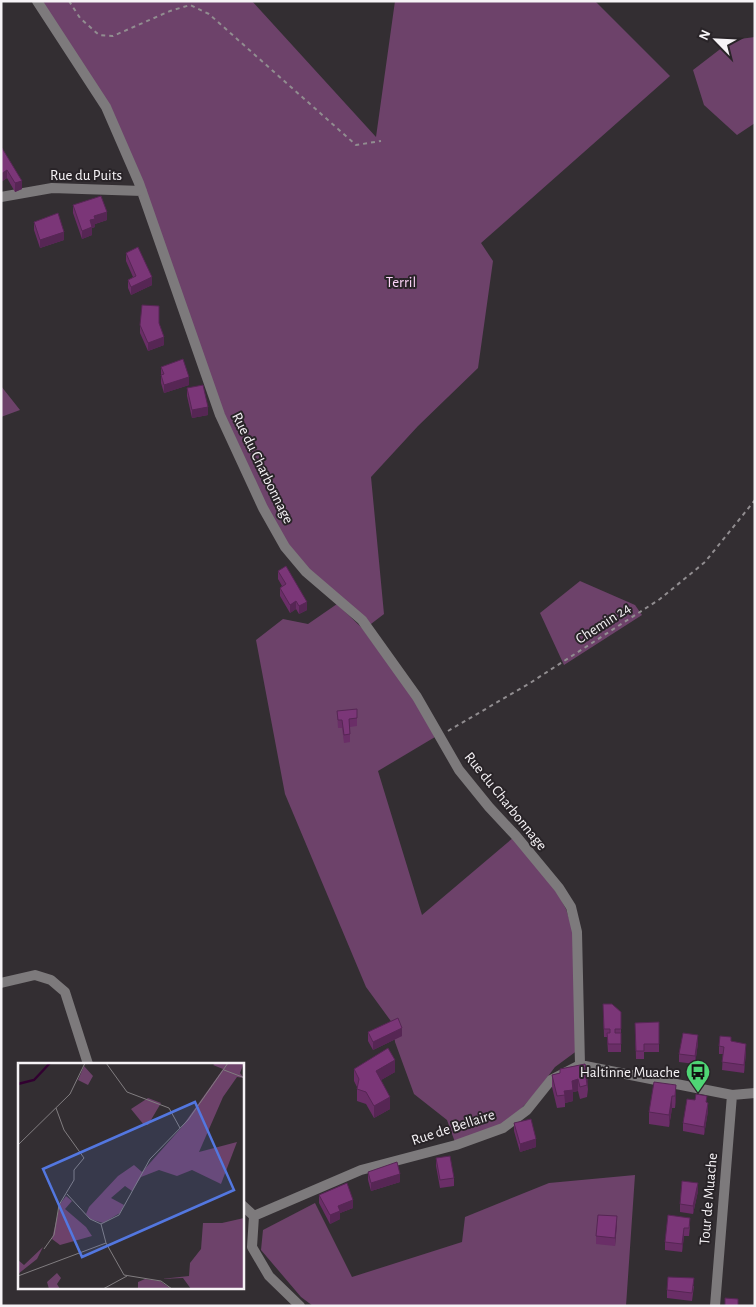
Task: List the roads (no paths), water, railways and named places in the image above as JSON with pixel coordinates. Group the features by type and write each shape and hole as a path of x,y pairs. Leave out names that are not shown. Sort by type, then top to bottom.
{"street":[{"name":"Rue du Charbonnage","path":"37,1 106,106 142,191 220,415 263,508 285,547 306,572 362,620 417,697 459,770 559,888 571,907 577,932 580,1066"},
{"name":"Rue du Puits","path":"1,197 52,188 142,191"},
{"path":"1,983 35,975 51,980 65,992 88,1063"},
{"path":"580,1066 732,1095 755,1093"},
{"name":"Rue de Bellaire","path":"254,1216 361,1170 456,1145 503,1128 527,1110 551,1080 580,1066"},
{"name":"Tour de Muache","path":"715,1306 732,1095"},
{"path":"244,1207 254,1216 252,1247 269,1276 300,1306"}],"place":[{"name":"Haltinne Muache","path":"698,1093"}],"park label":[{"name":"Terril","path":"401,282"}]}
